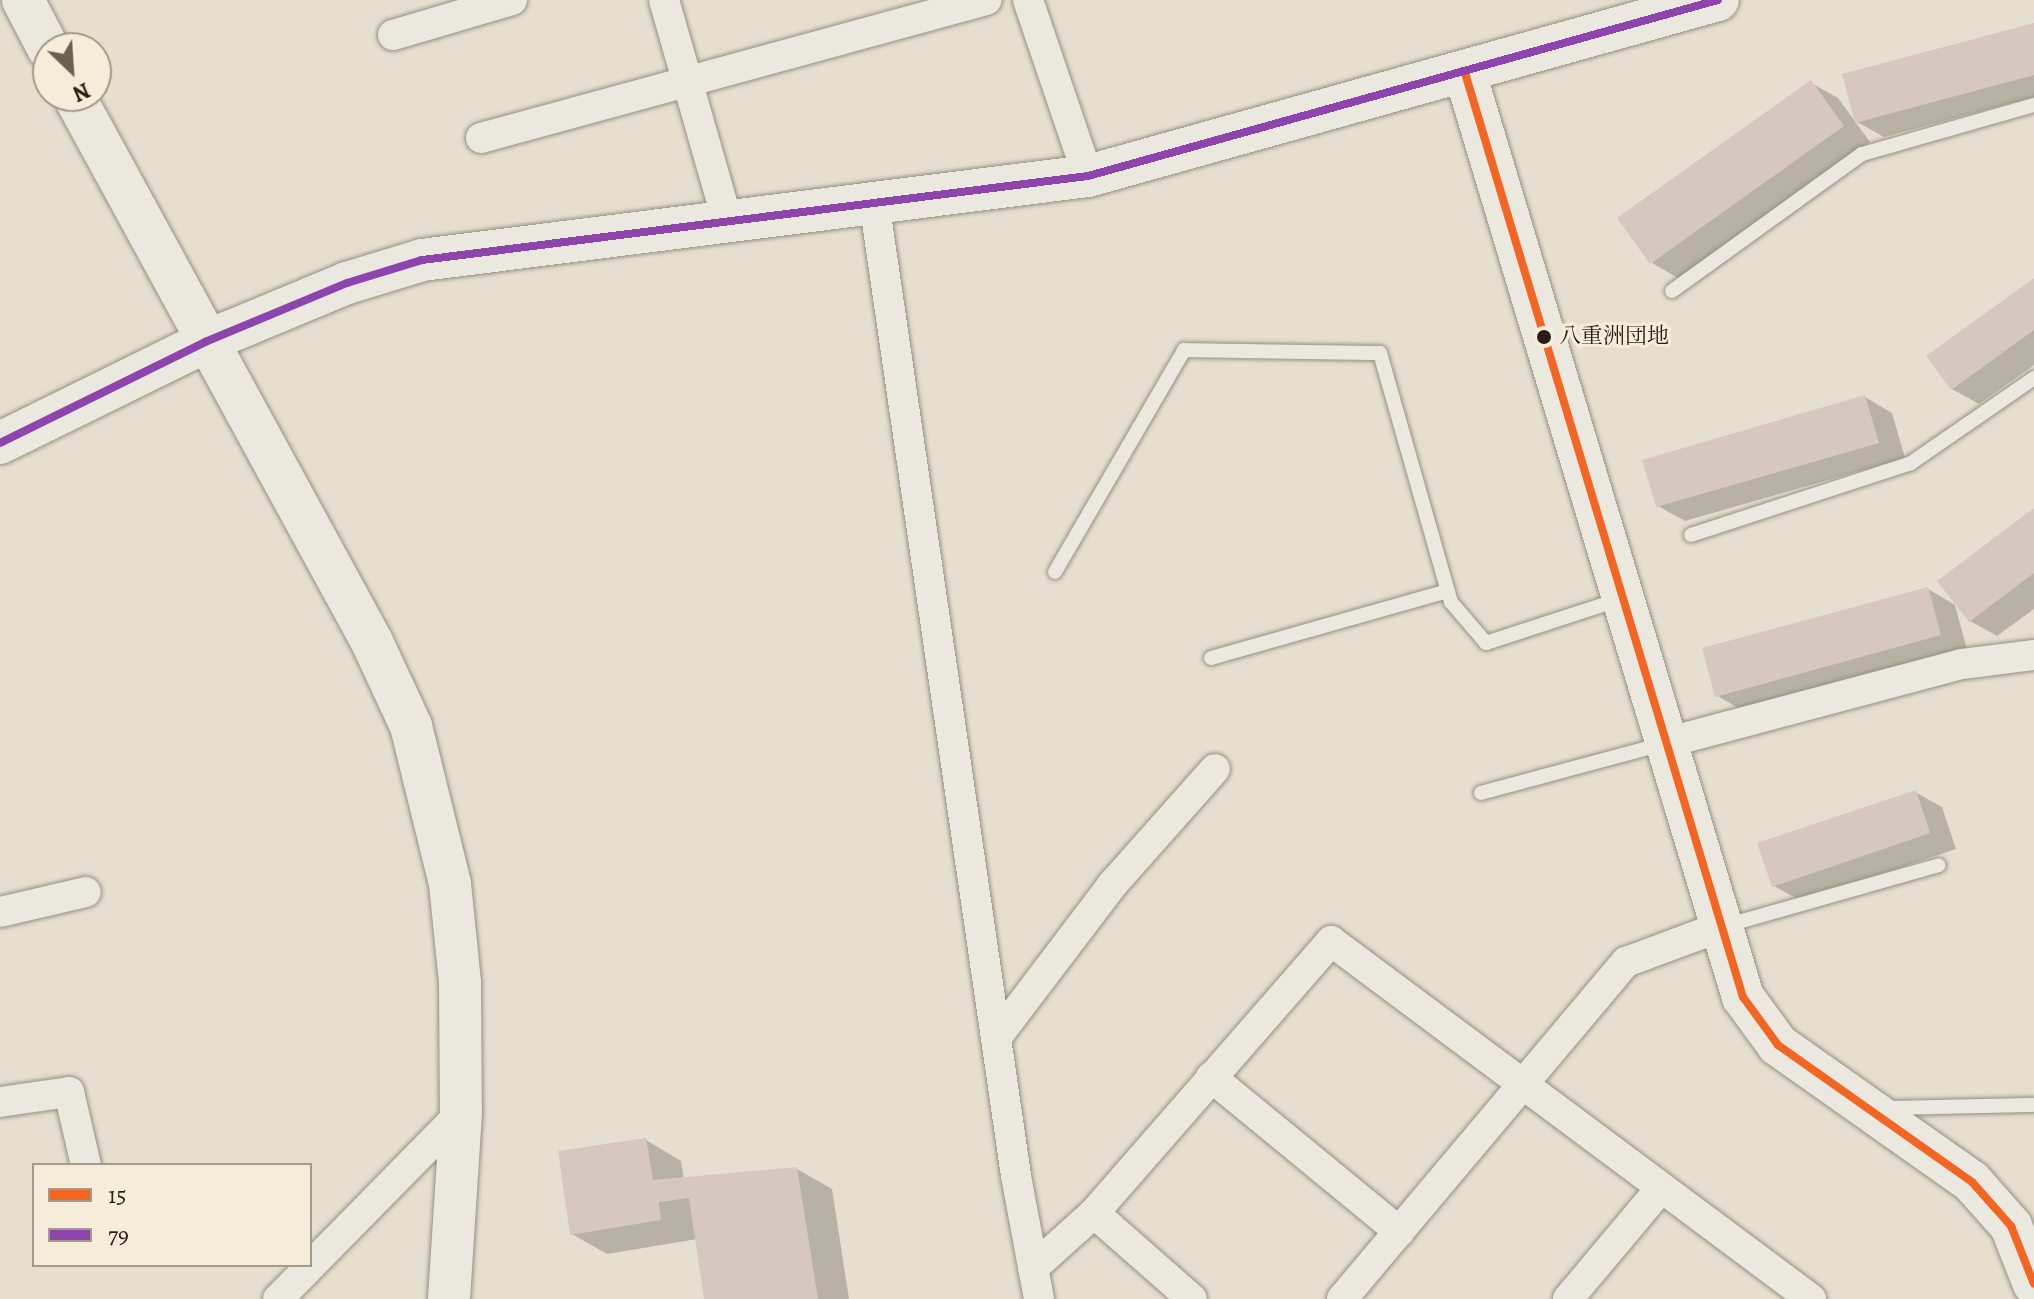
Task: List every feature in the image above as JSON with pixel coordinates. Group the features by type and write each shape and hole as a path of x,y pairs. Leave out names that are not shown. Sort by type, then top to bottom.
{"street":[{"path":"23,0 40,32"},
{"path":"393,35 512,0"},
{"path":"664,0 728,223"},
{"path":"481,138 986,0"},
{"path":"1028,0 1088,176"},
{"path":"0,443 205,342 347,283 422,260 1088,176 1718,0"},
{"path":"1465,73 1743,997 1757,1024 1778,1045 1972,1182 1994,1204 2022,1245 2034,1284"},
{"path":"83,112 205,342 372,642 411,726 433,798 450,884 460,983 461,1113 449,1299"},
{"path":"874,201 996,1038 1039,1299"},
{"path":"1665,743 1962,664 2034,655"},
{"path":"996,1038 1112,885 1215,769"},
{"path":"0,912 86,892"},
{"path":"1342,1299 1528,1085 1626,962 1720,927"},
{"path":"1033,1268 1094,1213 1331,941 1528,1085 1805,1297"},
{"path":"1211,1077 1400,1232"},
{"path":"0,1102 69,1092 86,1163"},
{"path":"312,1264 461,1113"},
{"path":"1568,1299 1661,1188"},
{"path":"1094,1213 1192,1299"},
{"path":"278,1299 309,1267"}],"lane":[{"path":"1672,291 1862,154 2034,105"},
{"path":"1055,572 1184,350 1380,353 1451,602 1486,643 1623,598"},
{"path":"1691,535 1911,463 2034,378"},
{"path":"1211,658 1448,591"},
{"path":"1481,793 1665,743"},
{"path":"1720,927 1939,865"},
{"path":"1869,1108 2034,1105"}],"building":[{"path":"2034,23 2034,75 1855,123 1842,74"},
{"path":"1811,80 1844,126 1650,264 1617,218"},
{"path":"2034,278 2034,330 1951,390 1926,356"},
{"path":"1865,395 1879,443 1656,507 1642,460"},
{"path":"2034,508 2034,573 1969,622 1937,581"},
{"path":"1928,587 1941,635 1715,697 1702,648"},
{"path":"1916,790 1930,833 1772,887 1757,843"},
{"path":"646,1138 653,1180 797,1167 818,1299 704,1299 689,1198 659,1202 661,1220 570,1235 558,1151"}],"transit line":[{"name":"79","path":"0,443 205,342 347,283 422,260 1088,176 1718,0"},
{"name":"15","path":"1465,73 1743,997 1778,1045 1972,1182 2011,1226 2034,1284"}],"place":[{"name":"八重洲団地","path":"1544,337"}]}
